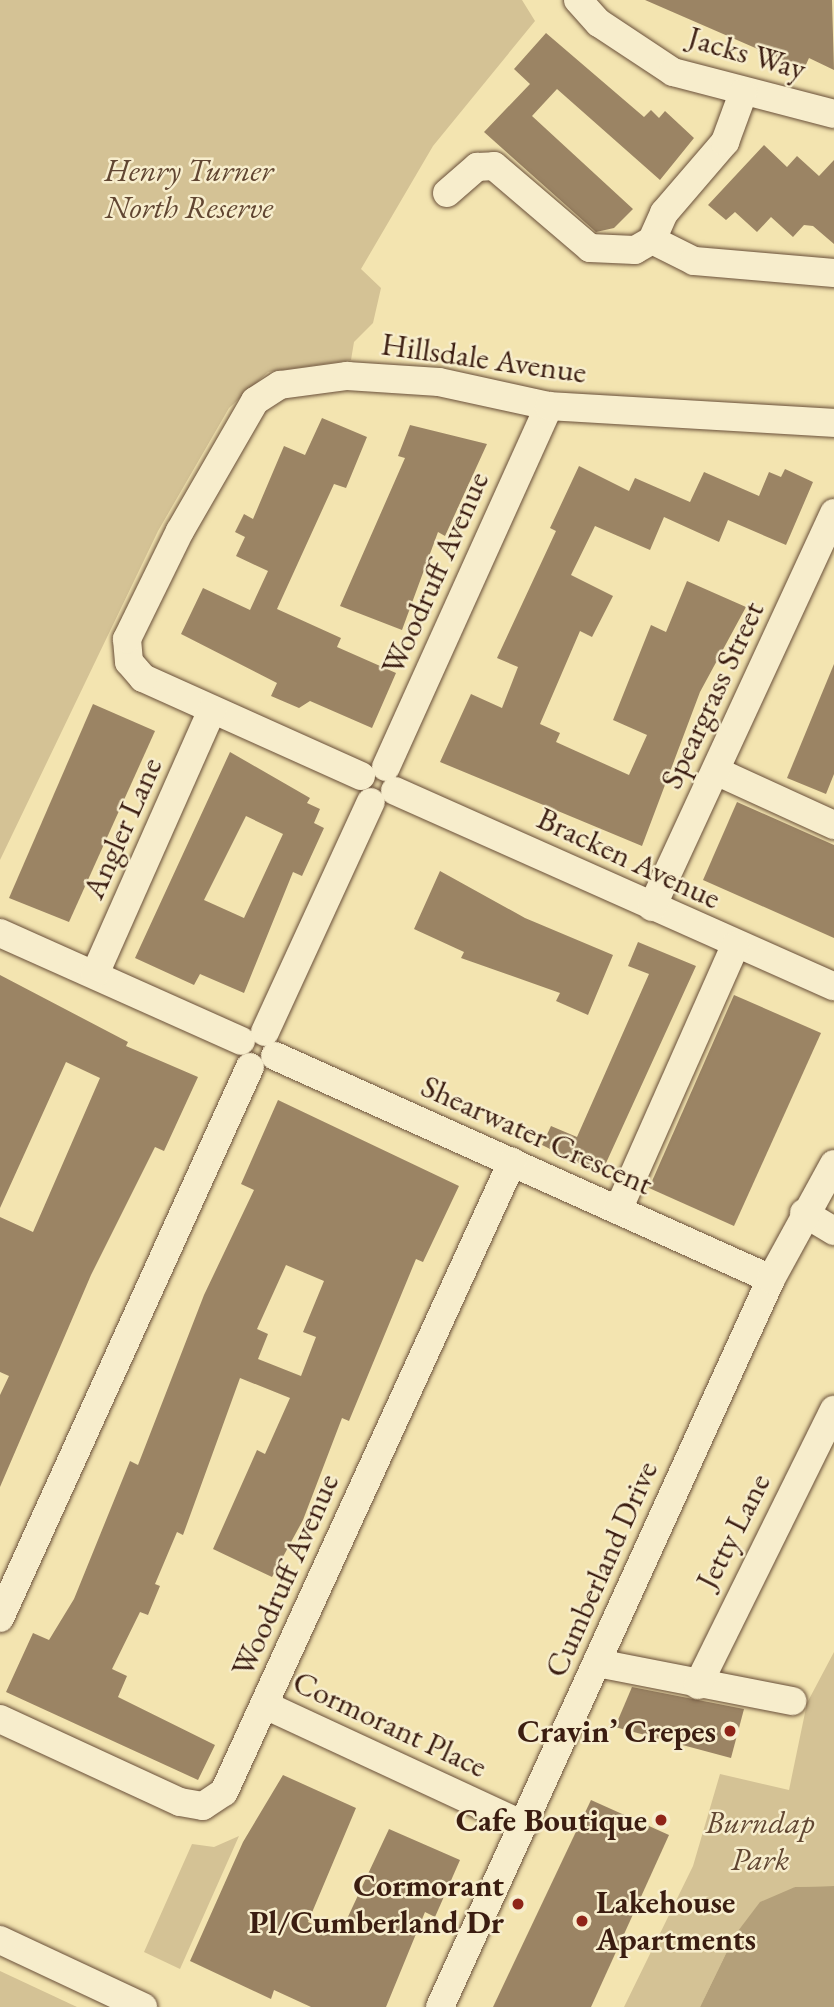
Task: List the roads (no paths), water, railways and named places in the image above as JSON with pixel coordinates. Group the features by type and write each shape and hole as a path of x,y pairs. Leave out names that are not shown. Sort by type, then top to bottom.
{"street":[{"name":"Jacks Way","path":"578,0 599,23 673,72 743,93 834,114"},
{"path":"447,193 477,167 494,166 590,248 635,250 652,240 664,213 725,142 743,93"},
{"path":"652,240 694,261 834,273"},
{"name":"Hillsdale Avenue","path":"129,662 127,639 180,531 255,401 280,385 347,376 439,382 549,406 834,423"},
{"name":"Woodruff Avenue","path":"3,1605 549,406"},
{"name":"Speargrass Street","path":"652,907 834,513"},
{"name":"Bracken Avenue","path":"129,662 143,678 212,710 735,946 834,986"},
{"name":"Angler Lane","path":"95,974 212,710"},
{"path":"716,771 834,825"},
{"name":"Shearwater Crescent","path":"0,933 771,1279"},
{"path":"618,1210 735,946"},
{"name":"Woodruff Avenue","path":"0,1719 180,1802 203,1806 224,1792 512,1162"},
{"name":"Cumberland Drive","path":"440,2007 771,1279 804,1213 834,1164"},
{"path":"804,1213 834,1231"},
{"name":"Jetty Lane","path":"698,1685 834,1410"},
{"path":"597,1663 698,1685 792,1701"},
{"name":"Cormorant Place","path":"265,1705 523,1825"},
{"path":"0,1940 142,2007"}],"place":[{"name":"Cravin’ Crepes","path":"730,1731"},
{"name":"Cafe Boutique","path":"661,1820"},
{"name":"Cormorant Pl/Cumberland Dr","path":"518,1904"},
{"name":"Lakehouse Apartments","path":"582,1921"}],"park label":[{"name":"Henry Turner North Reserve","path":"189,190"},
{"name":"Burndap Park","path":"760,1842"}]}
